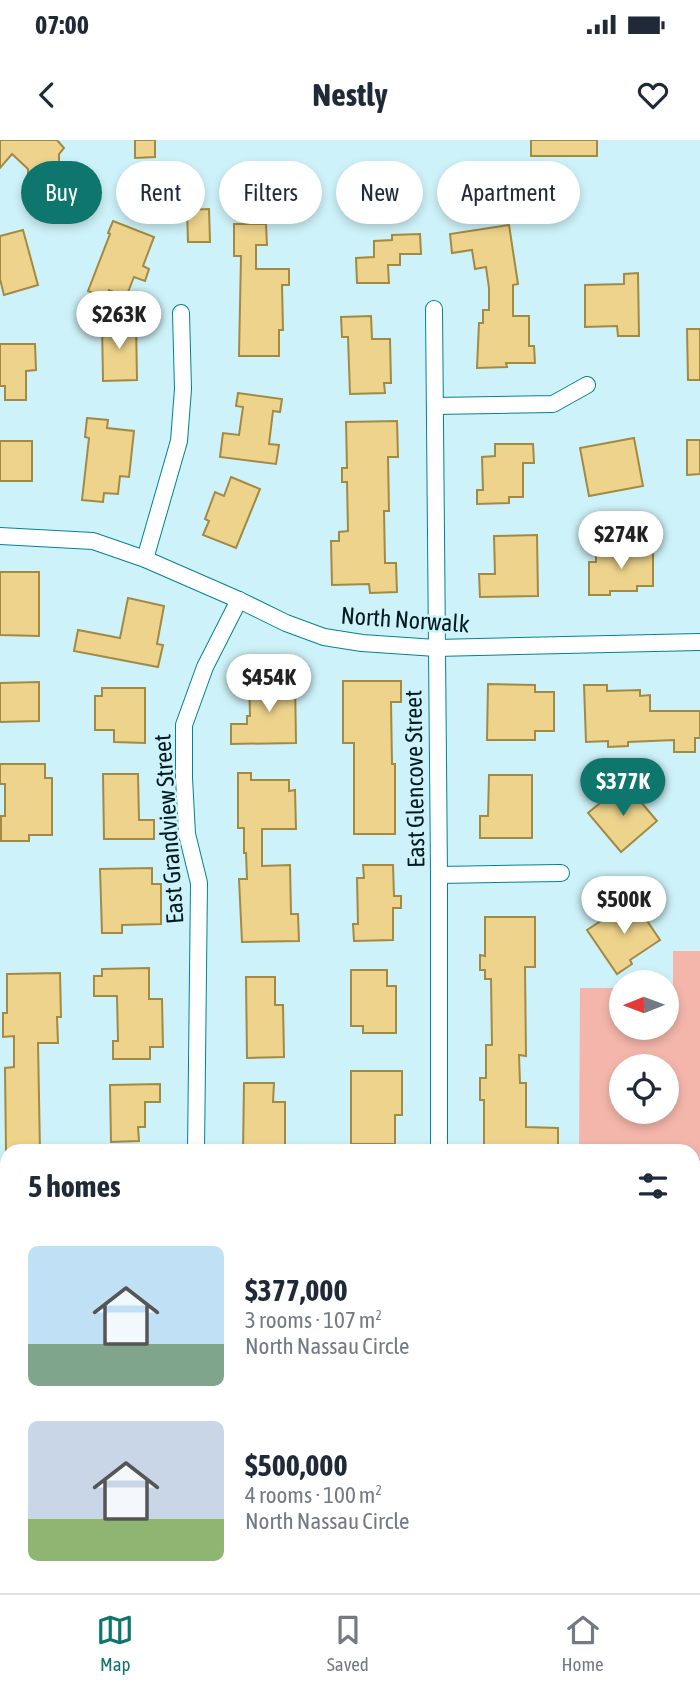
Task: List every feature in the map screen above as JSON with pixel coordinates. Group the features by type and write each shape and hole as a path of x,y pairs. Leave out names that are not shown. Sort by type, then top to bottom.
{"street":[{"name":"East Glencove Street","path":"434,309 439,1144"},
{"path":"145,559 179,441 183,389 181,313"},
{"path":"435,405 554,404 587,385"},
{"name":"North Norwalk","path":"0,536 93,541 145,559 286,623 324,637 362,643 436,648 700,642"},
{"name":"East Grandview Street","path":"196,1144 199,883 187,834 184,725 205,667 239,600"},
{"path":"439,875 561,873"}],"shaded area":[{"path":"673,951 700,951 700,1144 579,1144 580,988 609,988 609,1040 679,1040 679,970 673,970"}],"building":[{"path":"0,140 57,140 64,148 59,154 59,161 21,162 12,154 0,168"},
{"path":"135,140 155,140 155,157 135,158"},
{"path":"531,140 597,140 597,156 531,156"},
{"path":"205,209 209,209 210,242 188,242 187,224 205,224"},
{"path":"113,221 154,237 143,266 149,269 145,281 134,277 126,297 109,290 106,299 88,291 110,234 108,233"},
{"path":"234,224 266,224 267,245 256,245 256,269 289,269 289,285 282,285 283,330 279,330 279,356 239,356 241,256 234,256"},
{"path":"509,225 518,284 513,285 513,316 529,316 529,346 534,346 535,363 506,363 507,367 477,368 479,323 483,323 483,310 489,310 486,267 475,269 472,250 452,253 450,234"},
{"path":"23,230 38,285 4,295 0,279 0,236"},
{"path":"420,234 421,254 400,254 400,265 388,265 389,283 357,283 356,258 374,257 374,241 392,240 392,235"},
{"path":"638,273 639,336 618,336 617,326 585,327 585,285 624,284 624,274"},
{"path":"371,316 372,339 390,339 391,383 384,383 385,393 350,394 348,337 342,337 341,317"},
{"path":"136,321 137,380 103,381 102,322"},
{"path":"687,329 700,329 700,380 688,380"},
{"path":"0,344 35,344 36,370 26,371 26,400 5,400 5,386 0,386"},
{"path":"238,393 282,399 280,412 273,411 269,444 279,445 276,464 220,457 223,433 239,435 243,407 236,406"},
{"path":"87,418 108,420 107,428 134,431 129,477 120,476 118,494 104,493 103,502 82,500 89,438 85,437"},
{"path":"397,421 398,457 388,457 389,511 384,511 385,563 396,563 397,592 370,593 369,584 332,585 331,541 339,541 339,532 348,531 347,482 342,482 342,468 347,468 346,422"},
{"path":"634,438 643,486 589,496 580,448"},
{"path":"687,440 700,440 700,474 687,475"},
{"path":"0,441 32,441 32,481 0,481"},
{"path":"495,444 533,444 534,463 523,463 523,497 509,497 509,503 477,504 477,490 483,490 482,457 495,456"},
{"path":"231,477 260,489 236,548 203,535 209,521 205,519 215,492 224,496"},
{"path":"537,535 538,596 480,597 479,574 495,574 494,536"},
{"path":"596,549 653,549 653,586 637,586 637,591 610,591 610,595 589,595 589,562 596,562"},
{"path":"0,572 39,572 39,636 0,635"},
{"path":"128,598 164,606 157,644 163,645 158,667 74,651 78,630 120,638"},
{"path":"295,679 296,743 231,744 231,724 247,724 247,716 250,716 249,680"},
{"path":"343,681 401,681 401,702 391,702 392,764 395,764 395,834 354,834 354,743 343,743"},
{"path":"39,682 39,721 0,722 0,683"},
{"path":"488,684 535,685 535,692 554,692 554,731 535,731 535,740 487,740"},
{"path":"584,685 607,685 607,691 640,690 640,696 650,695 650,711 700,711 700,738 695,738 695,752 674,752 674,740 628,742 628,746 608,747 608,741 586,742"},
{"path":"102,688 145,688 145,743 114,742 114,730 95,730 95,696 102,696"},
{"path":"0,764 45,764 45,778 52,778 52,835 29,835 29,841 1,841 1,816 5,816 5,784 0,784"},
{"path":"238,773 251,773 251,780 289,780 289,791 295,790 296,829 262,829 262,866 290,865 291,914 298,914 299,941 242,942 239,879 247,879 244,828 238,828"},
{"path":"103,774 138,774 139,820 154,820 154,839 104,839"},
{"path":"489,775 532,775 532,838 480,838 480,816 488,816"},
{"path":"629,788 657,821 621,852 588,813 617,789 622,794"},
{"path":"363,865 393,865 394,896 401,896 401,908 393,908 393,940 354,941 353,924 358,924 357,878 364,878"},
{"path":"152,868 152,884 161,884 161,924 122,925 122,933 102,933 100,869"},
{"path":"633,900 660,940 630,960 632,964 623,970 614,970 587,930"},
{"path":"485,917 535,917 535,967 525,967 526,1056 519,1055 520,1083 526,1083 526,1127 558,1128 558,1144 484,1144 484,1100 480,1100 480,1078 486,1078 486,1045 492,1045 491,979 485,979 485,970 480,970 480,955 485,956"},
{"path":"149,968 149,999 162,999 163,1047 150,1047 150,1059 113,1059 113,1041 118,1041 117,996 94,996 94,976 102,976 102,969"},
{"path":"351,970 387,970 387,986 396,986 396,1033 363,1033 363,1026 351,1026"},
{"path":"60,973 61,1017 57,1017 58,1043 38,1043 40,1144 6,1144 5,1068 14,1067 14,1036 3,1037 3,1013 7,1013 7,974"},
{"path":"246,977 275,977 275,1005 283,1005 284,1057 247,1058"},
{"path":"351,1071 402,1071 402,1115 395,1115 395,1144 351,1144"},
{"path":"244,1083 274,1083 273,1102 285,1102 285,1144 243,1144"},
{"path":"160,1084 160,1102 145,1102 145,1127 138,1127 139,1141 111,1142 110,1085"}]}
